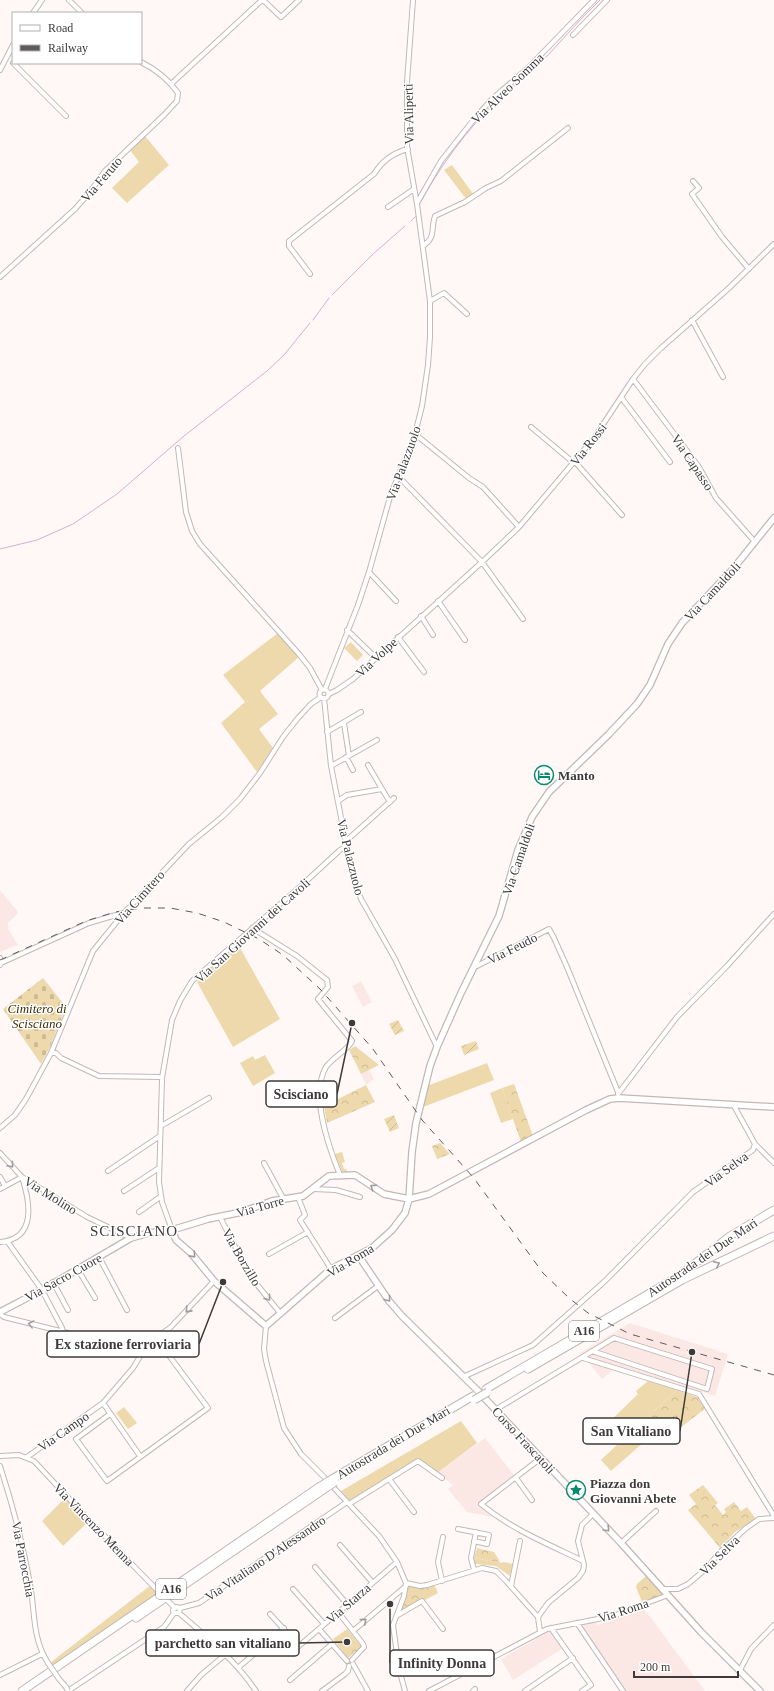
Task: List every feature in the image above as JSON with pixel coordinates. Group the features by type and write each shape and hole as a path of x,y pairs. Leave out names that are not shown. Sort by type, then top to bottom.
{"highway":[{"name":"Autostrada dei Due Mari","path":"486,1393 679,1276 730,1236 774,1210"},
{"name":"Autostrada dei Due Mari","path":"22,1691 321,1489 334,1483 474,1395 486,1393 682,1280 774,1236"},
{"name":"Autostrada dei Due Mari","path":"31,1691 321,1489"}],"street":[{"path":"34,12 42,0"},
{"path":"69,0 81,12"},
{"path":"142,62 149,66 171,84 261,1 281,17 299,0"},
{"name":"Via Aliperti","path":"413,0 407,82 408,149 417,204 419,227"},
{"name":"Via Alveo Somma","path":"417,204 442,161 475,118 492,100 533,64 594,0"},
{"path":"573,35 607,0"},
{"path":"0,70 12,47"},
{"path":"6,56 12,62"},
{"path":"14,64 66,116"},
{"name":"Via Feruto","path":"0,277 75,209 90,192 105,170 177,101 178,93 171,84"},
{"path":"423,246 432,236 435,216 465,202 486,188 501,181 568,128"},
{"path":"310,274 289,246 289,241 374,174 379,166 391,155 408,149"},
{"path":"693,181 699,188 692,194 722,237 749,269"},
{"path":"388,207 414,189"},
{"name":"Via Palazzuolo","path":"419,227 423,246 430,302 428,365 422,406 415,434 390,497 369,572 323,690 320,692 331,766 354,879 361,900 392,953 437,1047"},
{"name":"Via Rossi","path":"421,616 519,527 574,463 604,423 633,379 660,349 749,269 774,244"},
{"path":"430,302 444,293 467,314"},
{"path":"692,320 723,377"},
{"name":"Via Capasso","path":"633,379 699,467 716,498 755,542"},
{"path":"621,397 670,462"},
{"path":"531,426 574,463 622,515"},
{"path":"415,434 469,478 483,487 519,527"},
{"path":"178,448 186,512 192,531 200,544 299,654 310,668 323,690 329,694"},
{"path":"398,476 482,562 524,619"},
{"name":"Via Camaldoli","path":"409,1199 412,1152 416,1123 437,1047 474,966 499,916 518,850 526,829 542,801 560,780 616,727 637,704 650,685 668,644 682,623 729,573 774,518"},
{"path":"369,572 396,602"},
{"path":"438,601 465,640"},
{"path":"421,616 433,635"},
{"name":"Via Volpe","path":"322,698 328,696 353,679 421,616"},
{"path":"347,630 376,658"},
{"path":"398,637 424,672"},
{"name":"Via Cimitero","path":"0,1128 18,1111 51,1053 93,951 123,914 189,844 222,817 240,799 260,774 283,737 298,718 311,704 322,698"},
{"path":"327,732 361,712"},
{"path":"344,723 348,757 353,770"},
{"path":"331,766 376,740"},
{"path":"368,765 390,802"},
{"path":"338,800 347,795 382,789"},
{"name":"Via San Giovanni dei Cavoli","path":"172,1230 160,1197 159,1168 161,1088 159,1079 162,1071 172,1020 180,1001 192,981 302,886 394,798"},
{"path":"0,962 89,923 116,914 123,914"},
{"path":"252,928 297,956 327,980 328,987 318,999 352,1041 326,1067 320,1084 320,1098 327,1143 340,1175 355,1176 384,1194 409,1199 429,1194 440,1189 586,1110 618,1095 677,1017 727,966 774,914"},
{"name":"Via Feudo","path":"474,966 477,966 549,929 567,967 618,1095"},
{"path":"55,1043 60,1057"},
{"path":"51,1053 54,1053 99,1076 159,1079"},
{"path":"48,1058 60,1057"},
{"path":"618,1095 774,1106"},
{"path":"161,1126 210,1098"},
{"name":"Via Selva","path":"463,1377 532,1345 605,1281 693,1192 753,1150 755,1144 733,1104"},
{"path":"108,1171 160,1136"},
{"path":"755,1144 774,1163"},
{"name":"Via Molino","path":"0,1153 22,1177 87,1217 131,1238"},
{"path":"264,1163 283,1198"},
{"path":"124,1191 159,1168"},
{"name":"Via Torre","path":"172,1230 242,1212 283,1198 298,1197 307,1194 329,1176 340,1175"},
{"path":"0,1177 5,1186"},
{"path":"0,1189 22,1177 29,1201 28,1219 18,1235 7,1241 0,1242"},
{"path":"313,1189 336,1190 360,1198"},
{"path":"139,1212 160,1197"},
{"path":"298,1197 305,1215 300,1220 331,1269"},
{"name":"Via Roma","path":"266,1326 331,1269 372,1248 392,1230 405,1213 409,1199"},
{"name":"Via Borzillo","path":"220,1217 250,1276 281,1314"},
{"path":"172,1230 176,1240 191,1253 214,1282 266,1326 264,1350 284,1428 301,1454 324,1478"},
{"name":"Via Sacro Cuore","path":"0,1313 131,1238 154,1231 172,1230"},
{"path":"269,1254 308,1232"},
{"path":"7,1241 42,1290 63,1332"},
{"path":"358,1256 378,1286 402,1316 463,1377 474,1395"},
{"path":"99,1257 127,1310"},
{"path":"78,1268 95,1298"},
{"path":"53,1282 68,1310"},
{"path":"0,1313 4,1317 96,1340 145,1345 180,1319 214,1282"},
{"path":"335,1318 378,1286"},
{"path":"140,1456 208,1408 156,1338"},
{"path":"495,1410 583,1358 592,1351 614,1338 712,1369 706,1389 592,1351"},
{"name":"Via Campo","path":"0,1456 19,1454 27,1457 103,1403 133,1368 144,1350 145,1345"},
{"name":"Via Selva","path":"583,1358 699,1394 774,1513 759,1519 745,1528 718,1554 707,1568 688,1584 678,1589 662,1588"},
{"name":"Corso Frascatoli","path":"486,1393 495,1410 621,1543 701,1632 760,1691"},
{"name":"Via Campo","path":"103,1403 140,1456 107,1481 76,1439 110,1414"},
{"name":"Via Vincenzo Menna","path":"27,1457 34,1461 159,1592"},
{"path":"541,1458 480,1504 496,1516 522,1531 583,1561"},
{"name":"Via Vitaliano D'Alessandro","path":"174,1610 180,1611 199,1603 348,1503 418,1461 442,1478"},
{"name":"Via Parrocchia","path":"0,1466 15,1512 31,1591 33,1615 42,1654 67,1690"},
{"path":"516,1478 532,1500"},
{"path":"389,1479 414,1512"},
{"path":"334,1483 348,1503 379,1536 397,1562 406,1584 393,1628 399,1669 406,1691"},
{"path":"621,1543 656,1511"},
{"path":"538,1618 548,1603 580,1576 584,1568 578,1548 578,1541 582,1525 593,1514"},
{"path":"458,1528 489,1535 487,1544 474,1541"},
{"path":"474,1570 471,1558 476,1532"},
{"path":"442,1581 438,1562 443,1537"},
{"path":"511,1586 520,1542"},
{"path":"340,1545 372,1582"},
{"name":"Via Starza","path":"284,1628 299,1646 397,1562"},
{"path":"315,1567 347,1604"},
{"path":"353,1631 406,1584 420,1586 442,1581 482,1568 496,1571 511,1586 538,1618 540,1632"},
{"path":"293,1589 324,1624"},
{"name":"Via Roma","path":"429,1691 540,1632 552,1628 613,1616 668,1595"},
{"path":"397,1615 422,1601 443,1629"},
{"path":"67,1690 164,1627 174,1610 168,1602"},
{"path":"180,1611 226,1654 256,1691"},
{"path":"322,1691 348,1671 351,1663 364,1647 338,1612"},
{"path":"238,1668 284,1628 270,1614"},
{"name":"Via Roma","path":"576,1623 622,1691"},
{"path":"740,1670 751,1649 774,1625"},
{"path":"552,1628 591,1685 582,1691"},
{"path":"319,1629 347,1660 350,1659 368,1691"},
{"path":"290,1680 332,1644"},
{"path":"0,1675 42,1654"},
{"path":"187,1691 201,1675 226,1654"},
{"path":"525,1691 573,1658"}],"shaded area":[{"path":"0,890 18,912 8,923 8,929 18,945 0,952"},
{"path":"361,981 372,1002 363,1007 352,986"},
{"path":"369,1070 374,1079 366,1085 361,1074"},
{"path":"630,1323 728,1354 715,1396 578,1354"},
{"path":"588,1362 608,1368 613,1370 602,1379"},
{"path":"485,1438 514,1475 477,1503 483,1510 493,1517 467,1512 448,1489 453,1485 437,1473"},
{"path":"642,1607 705,1691 627,1691 583,1627 584,1624 595,1622 597,1625"},
{"path":"548,1632 553,1632 563,1648 513,1680 501,1659"}],"green space":[{"path":"145,136 169,165 127,203 112,188 139,162 130,150"},
{"path":"452,165 474,195 467,200 444,170"},
{"path":"278,633 299,657 260,691 278,714 259,729 273,748 257,772 221,723 245,702 223,675"},
{"path":"351,642 363,655 357,661 344,648"},
{"path":"239,946 280,1019 233,1047 197,982 205,976 204,974"},
{"name":"Cimitero di Scisciano","path":"43,978 66,1007 50,1047 41,1064 3,1009"},
{"path":"398,1020 404,1031 395,1035 389,1024"},
{"path":"476,1041 479,1049 464,1055 461,1046"},
{"path":"355,1046 379,1065 361,1074 349,1050"},
{"path":"265,1055 275,1073 253,1086 240,1063 253,1056 255,1060"},
{"path":"487,1063 494,1080 423,1107 427,1086"},
{"path":"514,1084 533,1136 521,1142 502,1088"},
{"path":"366,1085 375,1102 327,1123 324,1106"},
{"path":"502,1088 513,1119 501,1123 490,1093"},
{"path":"394,1115 399,1128 390,1132 384,1119"},
{"path":"440,1143 450,1154 437,1159 432,1146"},
{"path":"342,1152 345,1162 342,1163 344,1169 346,1169 348,1173 342,1171 335,1154"},
{"path":"648,1381 677,1390 634,1429 644,1442 611,1471 601,1460 619,1443 604,1427 638,1394 636,1391"},
{"path":"677,1390 697,1397 705,1409 677,1430 669,1420 644,1442 634,1429"},
{"path":"124,1407 137,1423 128,1429 116,1413"},
{"path":"461,1421 477,1443 437,1473 418,1458 350,1501 341,1491"},
{"path":"703,1485 718,1503 715,1505 723,1515 726,1512 724,1509 734,1502 741,1511 747,1507 756,1519 735,1532 720,1548 688,1510 696,1504 689,1495"},
{"path":"65,1498 88,1522 63,1546 42,1521"},
{"path":"477,1548 494,1552 499,1560 495,1562 474,1558"},
{"path":"474,1558 495,1562 499,1560 500,1563 504,1562 513,1564 510,1576 496,1566 475,1564"},
{"path":"646,1576 663,1595 642,1602 636,1587 637,1584"},
{"path":"406,1583 420,1586 434,1584 438,1593 397,1615"},
{"path":"151,1585 158,1594 53,1666 51,1662"},
{"path":"347,1629 361,1646 361,1648 348,1658 333,1639"}],"waterway":[{"path":"419,205 445,163 475,124 497,100 541,63 600,0"},
{"path":"411,221 416,216"},
{"path":"332,295 372,255 405,226"},
{"path":"313,320 329,298"},
{"path":"0,549 37,540 73,524 117,494 184,436 267,371 284,355 310,323"}],"railway":[{"path":"0,960 86,921 115,912 141,908 170,908 197,913 224,922 259,939 283,955 320,989 373,1049 422,1120 473,1177 543,1273 569,1298 588,1313 630,1334 774,1375"}],"place":[{"name":"Manto","path":"544,775"},
{"name":"Scisciano","path":"352,1023"},
{"name":"Ex stazione ferroviaria","path":"223,1282"},
{"name":"San Vitaliano","path":"692,1352"},
{"name":"Piazza don Giovanni Abete","path":"576,1490"},
{"name":"Infinity Donna","path":"390,1604"},
{"name":"parchetto san vitaliano","path":"347,1642"}],"district":[{"name":"SCISCIANO","path":"134,1231"}]}
